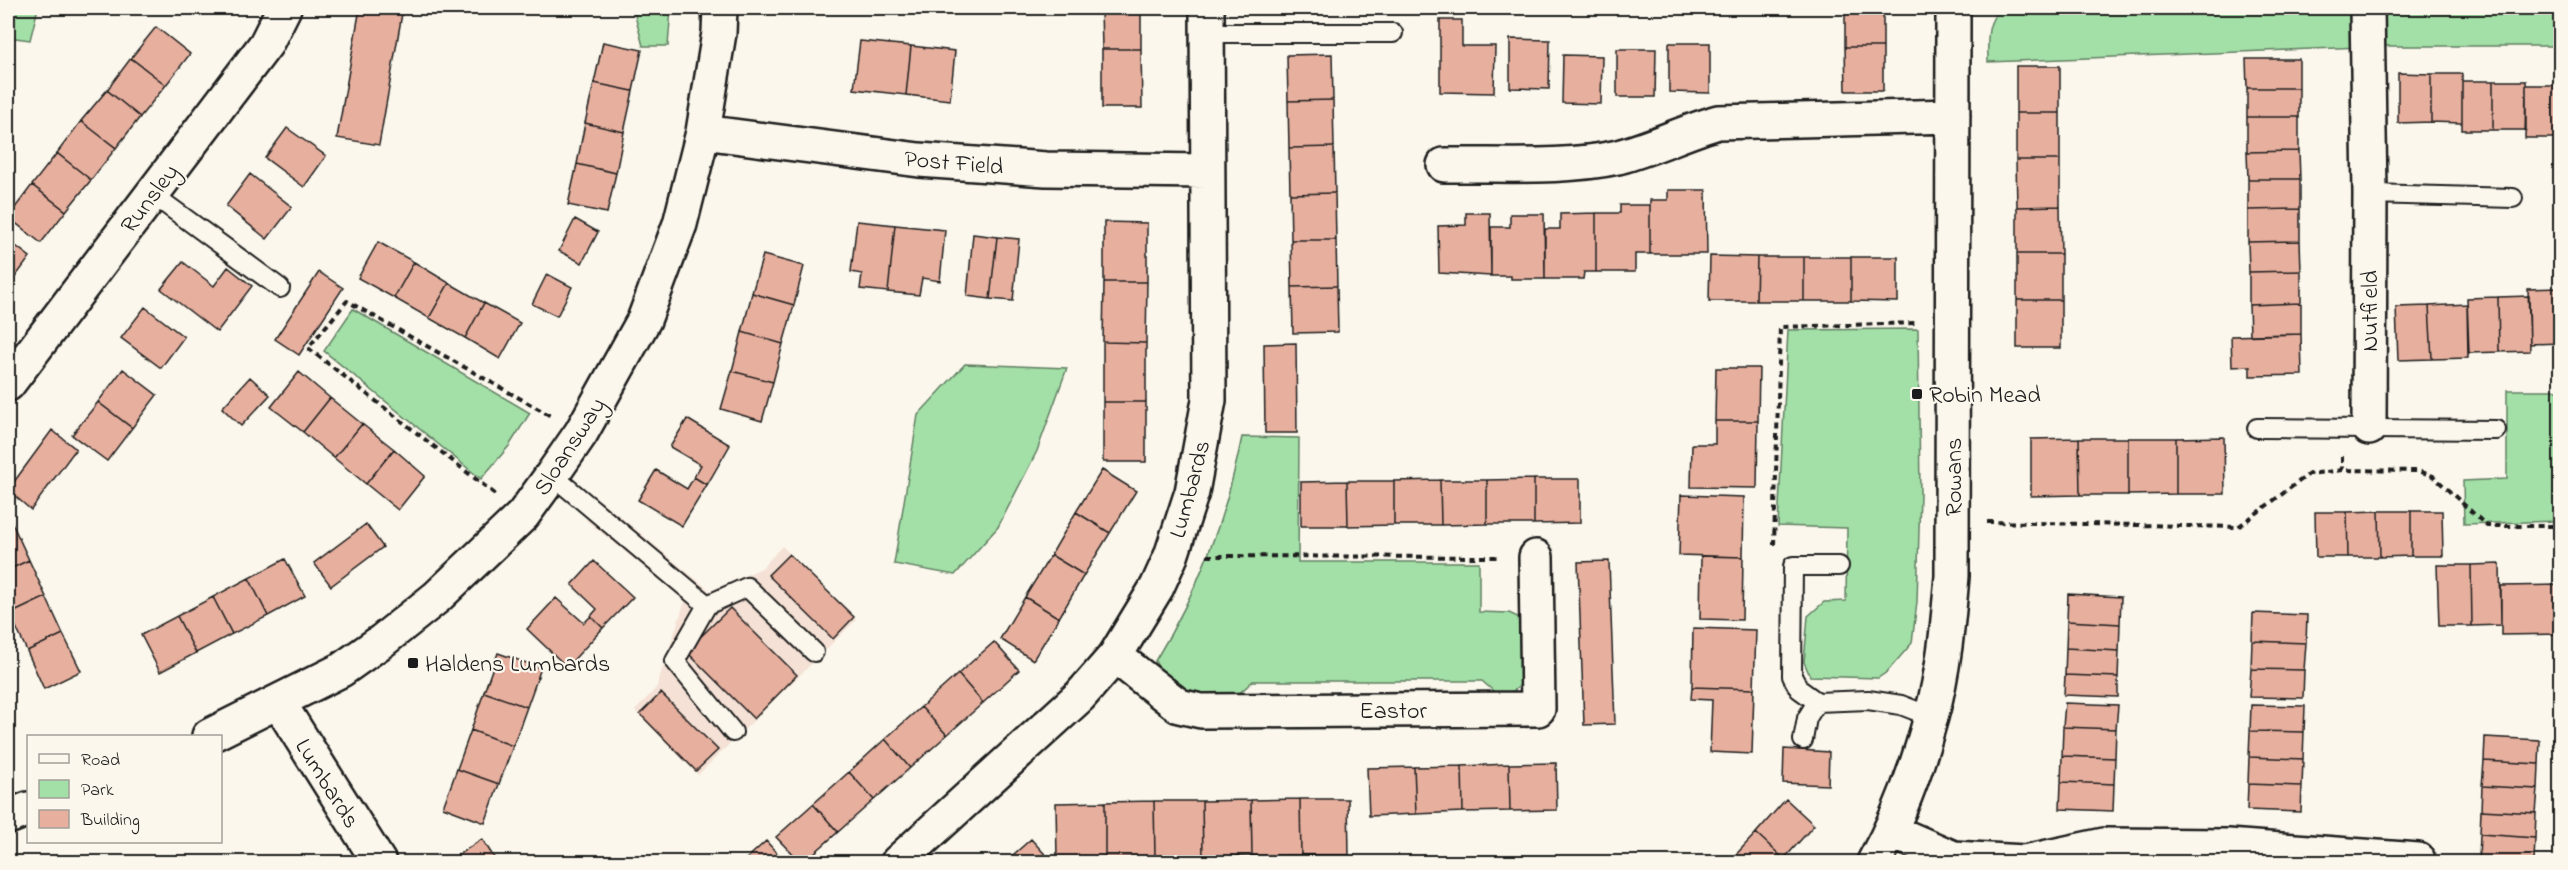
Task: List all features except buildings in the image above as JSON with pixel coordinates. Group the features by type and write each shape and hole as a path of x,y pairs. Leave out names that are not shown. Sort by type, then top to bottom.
{"street":[{"name":"Runsley","path":"8,384 266,44 284,8"},
{"name":"Sloansway","path":"211,735 341,670 382,641 437,597 523,515 552,475 581,433 644,320 680,224 703,132 719,33 720,8"},
{"name":"Rowans","path":"1874,862 1891,831 1932,717 1945,648 1952,576 1953,8"},
{"name":"Nutfield","path":"2367,8 2370,194 2369,428"},
{"name":"Lumbards","path":"898,862 1080,696 1115,656 1157,587 1171,556 1192,492 1209,400 1207,20"},
{"path":"1444,165 1571,163 1617,157 1649,147 1686,131 1718,122 1953,116"},
{"name":"Post Field","path":"703,132 919,160 1046,170 1207,171"},
{"name":"Eastor","path":"1115,656 1179,706 1201,711 1538,709 1536,557"},
{"name":"Lumbards","path":"279,703 379,862"},
{"path":"8,817 27,809"},
{"path":"1891,831 1952,860 2025,862 2104,845 2228,846 2418,860"}],"lane":[{"path":"1207,20 1393,33"},
{"path":"152,194 280,288"},
{"path":"2370,194 2513,198"},
{"path":"2257,428 2496,430"},
{"path":"552,475 707,605"},
{"path":"1839,566 1793,566 1792,676 1799,689 1817,702 1868,700 1901,705 1932,717"},
{"path":"733,732 675,661 707,605 747,587 814,652"},
{"path":"1803,740 1803,728 1817,702"}],"path":[{"path":"523,515 308,348 347,301 581,433"},
{"path":"1773,554 1780,327 1951,321"},
{"path":"1953,522 2238,527 2309,474 2342,470 2419,471 2433,476 2487,526 2560,526"},
{"path":"1171,556 1536,557"}],"shaded area":[{"path":"600,500 710,591 762,568 782,546 856,620 698,775 635,711 656,688 685,601 586,520"}],"green space":[{"path":"8,8 38,8 30,40 8,37"},
{"path":"633,8 671,8 668,46 643,46"},
{"path":"2001,8 2560,8 2560,46 2388,46 1988,62 1990,26"},
{"path":"353,309 530,413 509,446 481,479 324,351"},
{"path":"1918,329 1920,494 1917,602 1912,643 1887,672 1878,678 1810,676 1804,662 1808,616 1824,602 1846,601 1847,528 1778,526 1788,330"},
{"path":"965,364 1067,368 1037,451 998,527 955,575 894,564 918,415"},
{"path":"2507,390 2560,390 2560,521 2464,524 2463,481 2507,479"},
{"path":"1242,437 1299,438 1298,562 1479,562 1479,612 1509,613 1522,619 1524,679 1519,686 1499,696 1482,681 1253,681 1234,698 1198,698 1166,682 1155,661 1185,607 1209,553 1227,497"}],"place":[{"name":"Robin Mead","path":"1917,394"},
{"name":"Haldens Lumbards","path":"413,663"}]}
